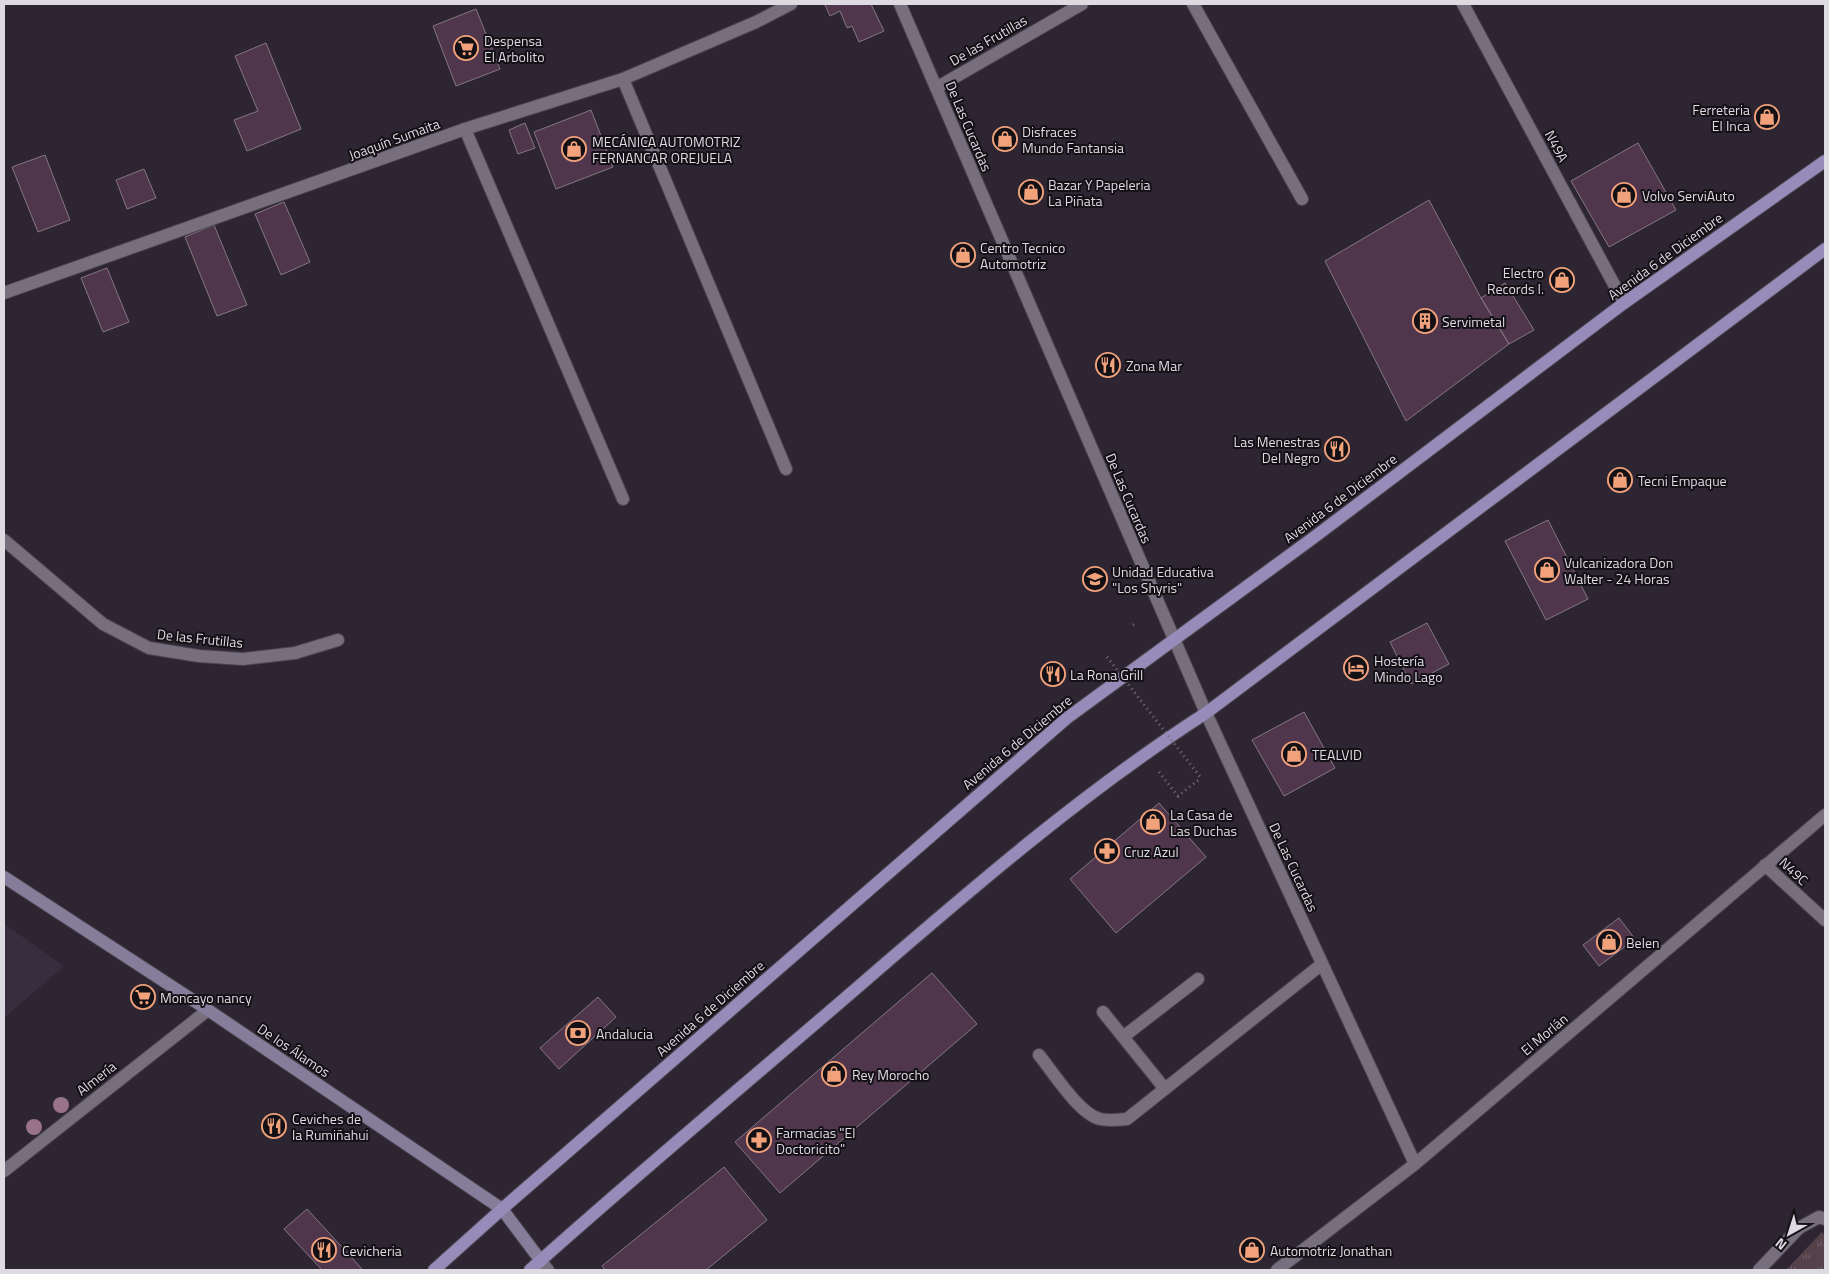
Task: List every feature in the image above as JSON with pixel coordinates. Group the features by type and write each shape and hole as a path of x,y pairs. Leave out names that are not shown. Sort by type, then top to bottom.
{"main road":[{"name":"Avenida 6 de Diciembre","path":"434,1270 502,1208 1066,718 1312,538 1624,304 1825,160"},
{"path":"530,1270 544,1265 971,890 1113,776 1206,713 1825,249"}],"street":[{"name":"Joaquín Sumaita","path":"4,293 465,129 623,79 756,22 791,4"},
{"name":"De Las Cucardas","path":"900,4 1206,713 1414,1164"},
{"name":"De las Frutillas","path":"936,88 1082,4"},
{"path":"1192,4 1302,199"},
{"name":"N49A","path":"1463,4 1624,304"},
{"path":"623,79 786,468"},
{"path":"465,129 623,500"},
{"name":"De las Frutillas","path":"4,540 103,624 149,648 199,656 243,659 295,653 338,640"},
{"name":"El Morlán","path":"1277,1270 1414,1164 1825,815"},
{"name":"N49C","path":"1765,865 1825,920"},
{"name":"De los Álamos","path":"4,877 208,1010 502,1208 544,1265"},
{"path":"1039,1056 1084,1111 1098,1119 1127,1119 1285,991 1322,964"},
{"path":"1123,1037 1198,978"},
{"name":"Almería","path":"4,1171 208,1010"},
{"path":"1103,1012 1165,1089"},
{"path":"1759,1270 1799,1228 1819,1217 1825,1220"}],"path":[{"path":"1133,625 1137,623"},
{"path":"1107,657 1201,778 1178,796 1157,769"}],"shaded area":[{"path":"4,924 64,966 4,1018"}],"green space":[{"path":"1822,1232 1825,1236 1825,1270 1786,1270"}],"building":[{"path":"871,4 884,31 859,42 852,26 847,28 840,11 830,16 825,5"},
{"name":"Despensa El Arbolito","path":"476,9 500,69 456,86 433,26"},
{"path":"266,43 301,129 247,151 234,120 258,111 235,56"},
{"name":"MECÁNICA AUTOMOTRIZ FERNANCAR OREJUELA","path":"591,110 613,167 556,189 534,132"},
{"path":"525,123 535,148 518,154 509,130"},
{"name":"Volvo ServiAuto","path":"1638,143 1676,210 1609,247 1571,181"},
{"path":"45,155 70,220 38,232 12,167"},
{"path":"144,169 156,198 127,209 116,180"},
{"name":"Servimetal","path":"1429,200 1481,298 1509,344 1406,421 1325,261"},
{"path":"284,202 310,262 281,275 255,214"},
{"path":"214,225 247,305 217,316 185,237"},
{"path":"107,268 129,322 103,332 81,278"},
{"path":"1505,283 1534,330 1509,344 1481,298"},
{"name":"Vulcanizadora Don Walter - 24 Horas","path":"1548,520 1588,599 1546,620 1505,541"},
{"path":"1427,623 1449,664 1411,684 1390,642"},
{"name":"La Rona Grill","path":"1053,664 1063,677 1053,685 1043,672"},
{"name":"TEALVID","path":"1304,712 1335,768 1284,796 1252,740"},
{"path":"1159,803 1206,857 1116,933 1070,879"},
{"name":"Belen","path":"1619,918 1635,939 1599,966 1583,945"},
{"path":"932,973 977,1024 780,1193 735,1142"},
{"name":"Andalucia","path":"598,997 616,1017 559,1069 540,1048"},
{"path":"724,1167 767,1220 706,1270 605,1270 602,1266"},
{"name":"Cevicheria","path":"307,1209 363,1270 322,1270 284,1229"}],"place":[{"name":"Despensa El Arbolito","path":"466,48"},
{"name":"Ferreteria El Inca","path":"1767,117"},
{"name":"Disfraces Mundo Fantansia","path":"1005,139"},
{"name":"MECÁNICA AUTOMOTRIZ FERNANCAR OREJUELA","path":"574,149"},
{"name":"Bazar Y Papeleria La Piñata","path":"1031,192"},
{"name":"Volvo ServiAuto","path":"1624,195"},
{"name":"Centro Tecnico Automotriz","path":"963,255"},
{"name":"Electro Records I.","path":"1562,280"},
{"name":"Servimetal","path":"1425,321"},
{"name":"Zona Mar","path":"1108,365"},
{"name":"Las Menestras Del Negro","path":"1337,449"},
{"name":"Tecni Empaque","path":"1620,480"},
{"name":"Vulcanizadora Don Walter - 24 Horas","path":"1547,570"},
{"name":"Unidad Educativa \"Los Shyris\"","path":"1095,579"},
{"name":"Hostería Mindo Lago","path":"1356,668"},
{"name":"La Rona Grill","path":"1053,674"},
{"name":"TEALVID","path":"1294,754"},
{"name":"La Casa de Las Duchas","path":"1153,822"},
{"name":"Cruz Azul","path":"1107,851"},
{"name":"Belen","path":"1609,942"},
{"name":"Moncayo nancy","path":"143,997"},
{"name":"Andalucia","path":"578,1033"},
{"name":"Rey Morocho","path":"834,1074"},
{"name":"Ceviches de la Rumiñahui","path":"274,1126"},
{"name":"Farmacias \"El Doctoricito\"","path":"759,1140"},
{"name":"Cevicheria","path":"324,1250"},
{"name":"Automotriz Jonathan","path":"1252,1250"}]}
